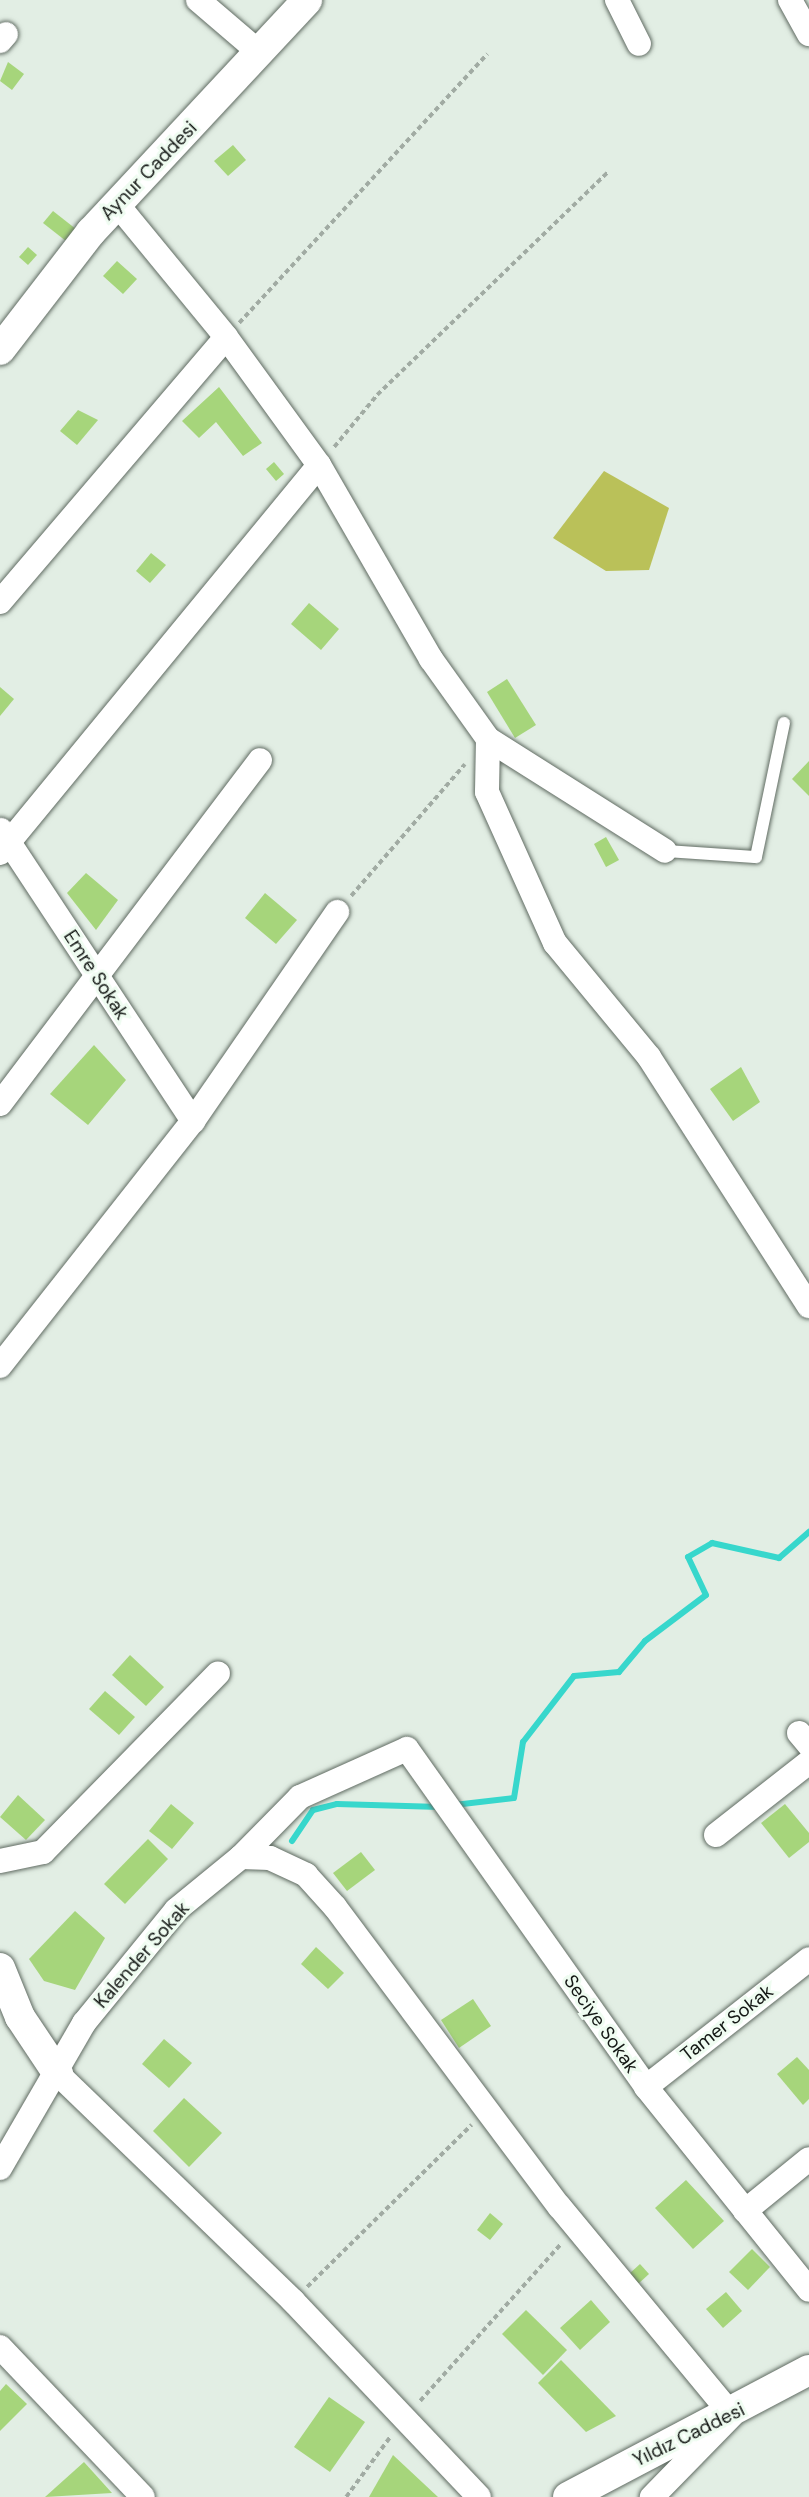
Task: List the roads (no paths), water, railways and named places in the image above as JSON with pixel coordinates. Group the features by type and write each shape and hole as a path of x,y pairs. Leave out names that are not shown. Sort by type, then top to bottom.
{"street":[{"path":"198,0 260,53"},
{"name":"Aynur Caddesi","path":"2,342 116,203 307,0"},
{"path":"617,0 639,44"},
{"path":"790,0 809,34"},
{"path":"116,203 226,337 319,465 431,659 488,739 665,850"},
{"path":"0,602 226,337"},
{"path":"3,841 319,465"},
{"path":"488,739 488,792 555,943 649,1057 809,1306"},
{"path":"0,1104 99,979 260,760"},
{"name":"Emre Sokak","path":"3,841 193,1121"},
{"path":"0,1366 193,1121 337,912"},
{"path":"0,1861 43,1852 218,1673"},
{"name":"Kalender Sokak","path":"0,2168 58,2074 84,2023 176,1910 241,1857 300,1797 407,1749"},
{"name":"Seciye Sokak","path":"407,1749 646,2087 809,2290"},
{"path":"716,1835 809,1762"},
{"path":"241,1857 270,1858 306,1875 577,2228 732,2416 652,2497"},
{"name":"Tamer Sokak","path":"646,2087 809,1958"},
{"path":"0,1968 10,2019 58,2074 293,2301 479,2497"},
{"path":"745,2211 809,2159"},
{"path":"0,2347 144,2497"},
{"name":"Yıldız Caddesi","path":"568,2497 732,2416 809,2370"}],"lane":[{"path":"665,850 756,857 784,723"}],"waterway":[{"path":"454,1805 514,1798 523,1742 574,1676 619,1672 645,1641 706,1595 688,1557 712,1543 779,1558 809,1532"},
{"path":"292,1841 313,1810 337,1804 440,1807"}]}
